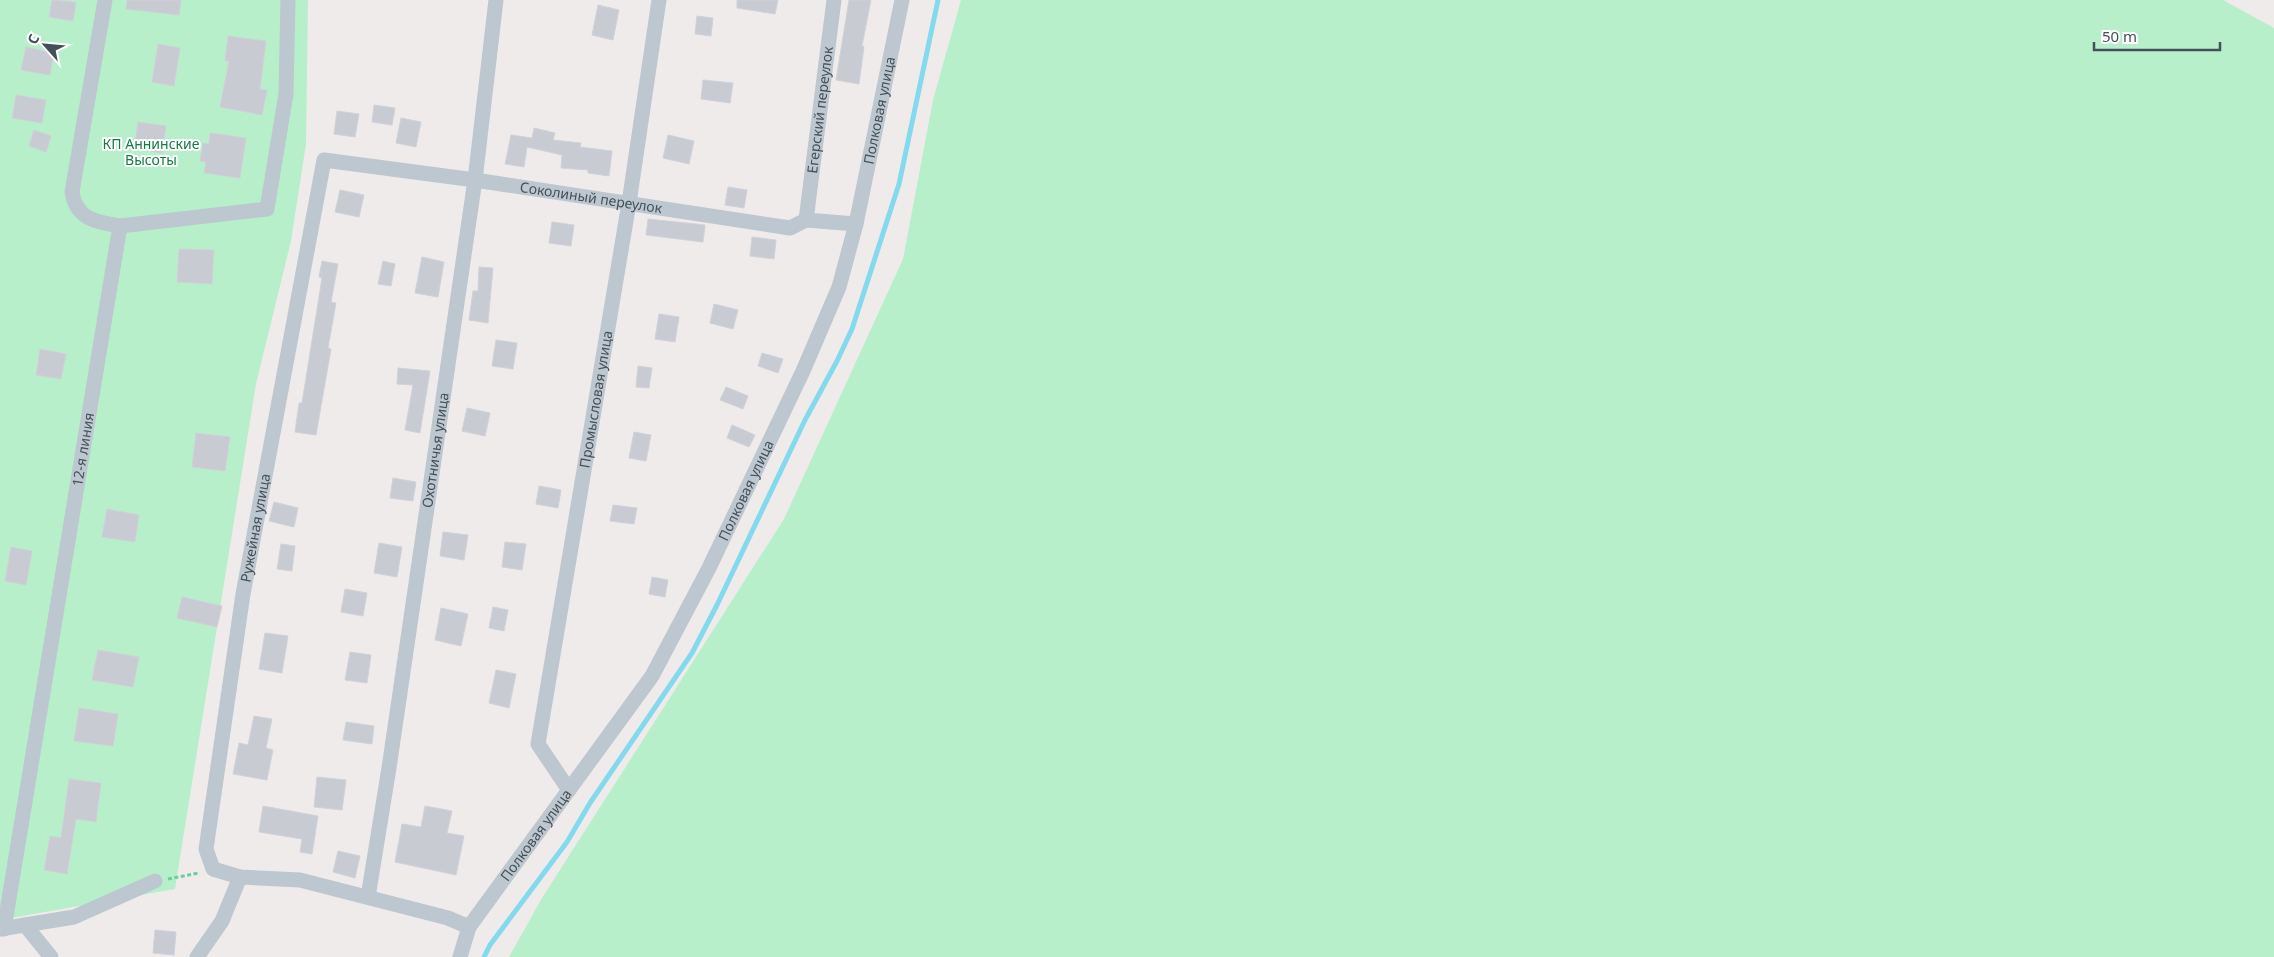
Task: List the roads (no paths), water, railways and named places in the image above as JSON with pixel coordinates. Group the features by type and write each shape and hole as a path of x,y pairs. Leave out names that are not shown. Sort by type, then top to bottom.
{"street":[{"path":"105,0 72,192 74,201 87,217 96,222 120,226 267,209 286,94 288,0"},
{"name":"Охотничья улица","path":"368,897 475,180 496,0"},
{"name":"Промысловая улица","path":"569,790 538,744 629,203 659,0"},
{"name":"Егерский переулок","path":"806,220 834,0"},
{"name":"Полковая улица","path":"460,957 469,927 652,676 709,568 804,371 839,286 856,224 902,0"},
{"name":"Соколиный переулок","path":"324,160 475,180 790,228 806,220 856,224"},
{"name":"Ружейная улица","path":"240,877 213,869 206,849 243,594 324,160"},
{"name":"12-я линия","path":"2,929 120,226"},
{"path":"197,957 222,921 240,877 300,880 448,918 469,927"},
{"path":"2,929 74,917 155,881"},
{"path":"25,925 51,957"}],"waterway":[{"path":"484,957 490,945 567,842 590,803 692,653 717,605 805,420 837,361 852,329 899,184 938,0"}],"park label":[{"name":"КП Аннинские Высоты","path":"151,152"}]}
